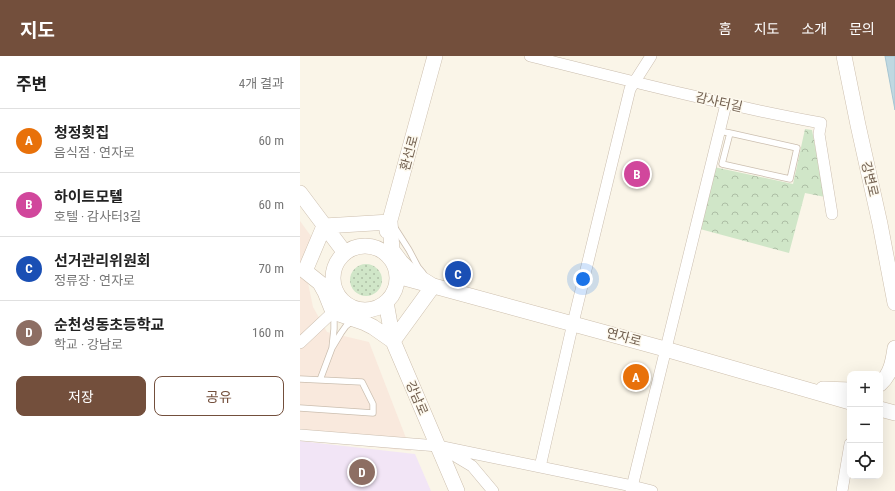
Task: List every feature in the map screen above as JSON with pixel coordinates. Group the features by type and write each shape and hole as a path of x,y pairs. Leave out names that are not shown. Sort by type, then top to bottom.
{"main road":[{"name":"환선로","path":"382,251 435,56"},
{"name":"강변로","path":"844,56 880,224 895,303"},
{"path":"300,193 345,253"},
{"path":"302,270 320,283 340,308 354,308 373,327 393,341 433,286 412,273 392,250 390,222 324,226"},
{"path":"302,270 324,226"},
{"path":"340,308 340,298 333,282 335,266 339,259 353,248 363,246 373,247 390,257 395,266 397,276 396,286 392,295 386,302 360,315"},
{"path":"302,270 333,273"},
{"name":"연자로","path":"397,276 573,323 847,401"},
{"name":"강남로","path":"386,302 393,341 457,491"},
{"path":"883,381 892,365 895,348"},
{"path":"800,388 847,390"},
{"path":"883,410 895,413"}],"street":[{"name":"감사터길","path":"530,56 726,104 821,123 819,134 832,214"},
{"path":"540,467 573,323 630,89 651,56"},
{"path":"631,488 665,349 724,132 726,104"},
{"path":"300,342 340,308"},
{"path":"300,435 438,446 631,488 652,491"},
{"path":"438,446 472,466 493,491"},
{"path":"842,491 847,462"}],"lane":[{"path":"724,132 797,148 790,179 722,164 724,132"},
{"path":"332,348 334,329 340,308"},
{"path":"320,380 332,348 341,332 360,315"},
{"path":"300,379 362,382 373,404 373,413 300,408"}],"shaded area":[{"path":"300,221 313,239 308,283 313,307 327,332 369,342 411,451 300,439"},
{"path":"300,441 415,454 431,491 300,491"}],"green space":[{"path":"805,129 812,130 825,197 805,193 789,253 700,229 714,167 793,184"},
{"path":"363,264 369,264 379,271 382,280 381,286 375,293 369,296 363,296 353,289 350,283 350,277 357,267"}],"water":[{"path":"885,56 895,56 895,110"}],"place":[{"name":"하이트모텔","path":"637,174"},
{"name":"선거관리위원회","path":"458,274"},
{"name":"청정횟집","path":"636,377"},
{"name":"순천성동초등학교","path":"362,472"}]}
